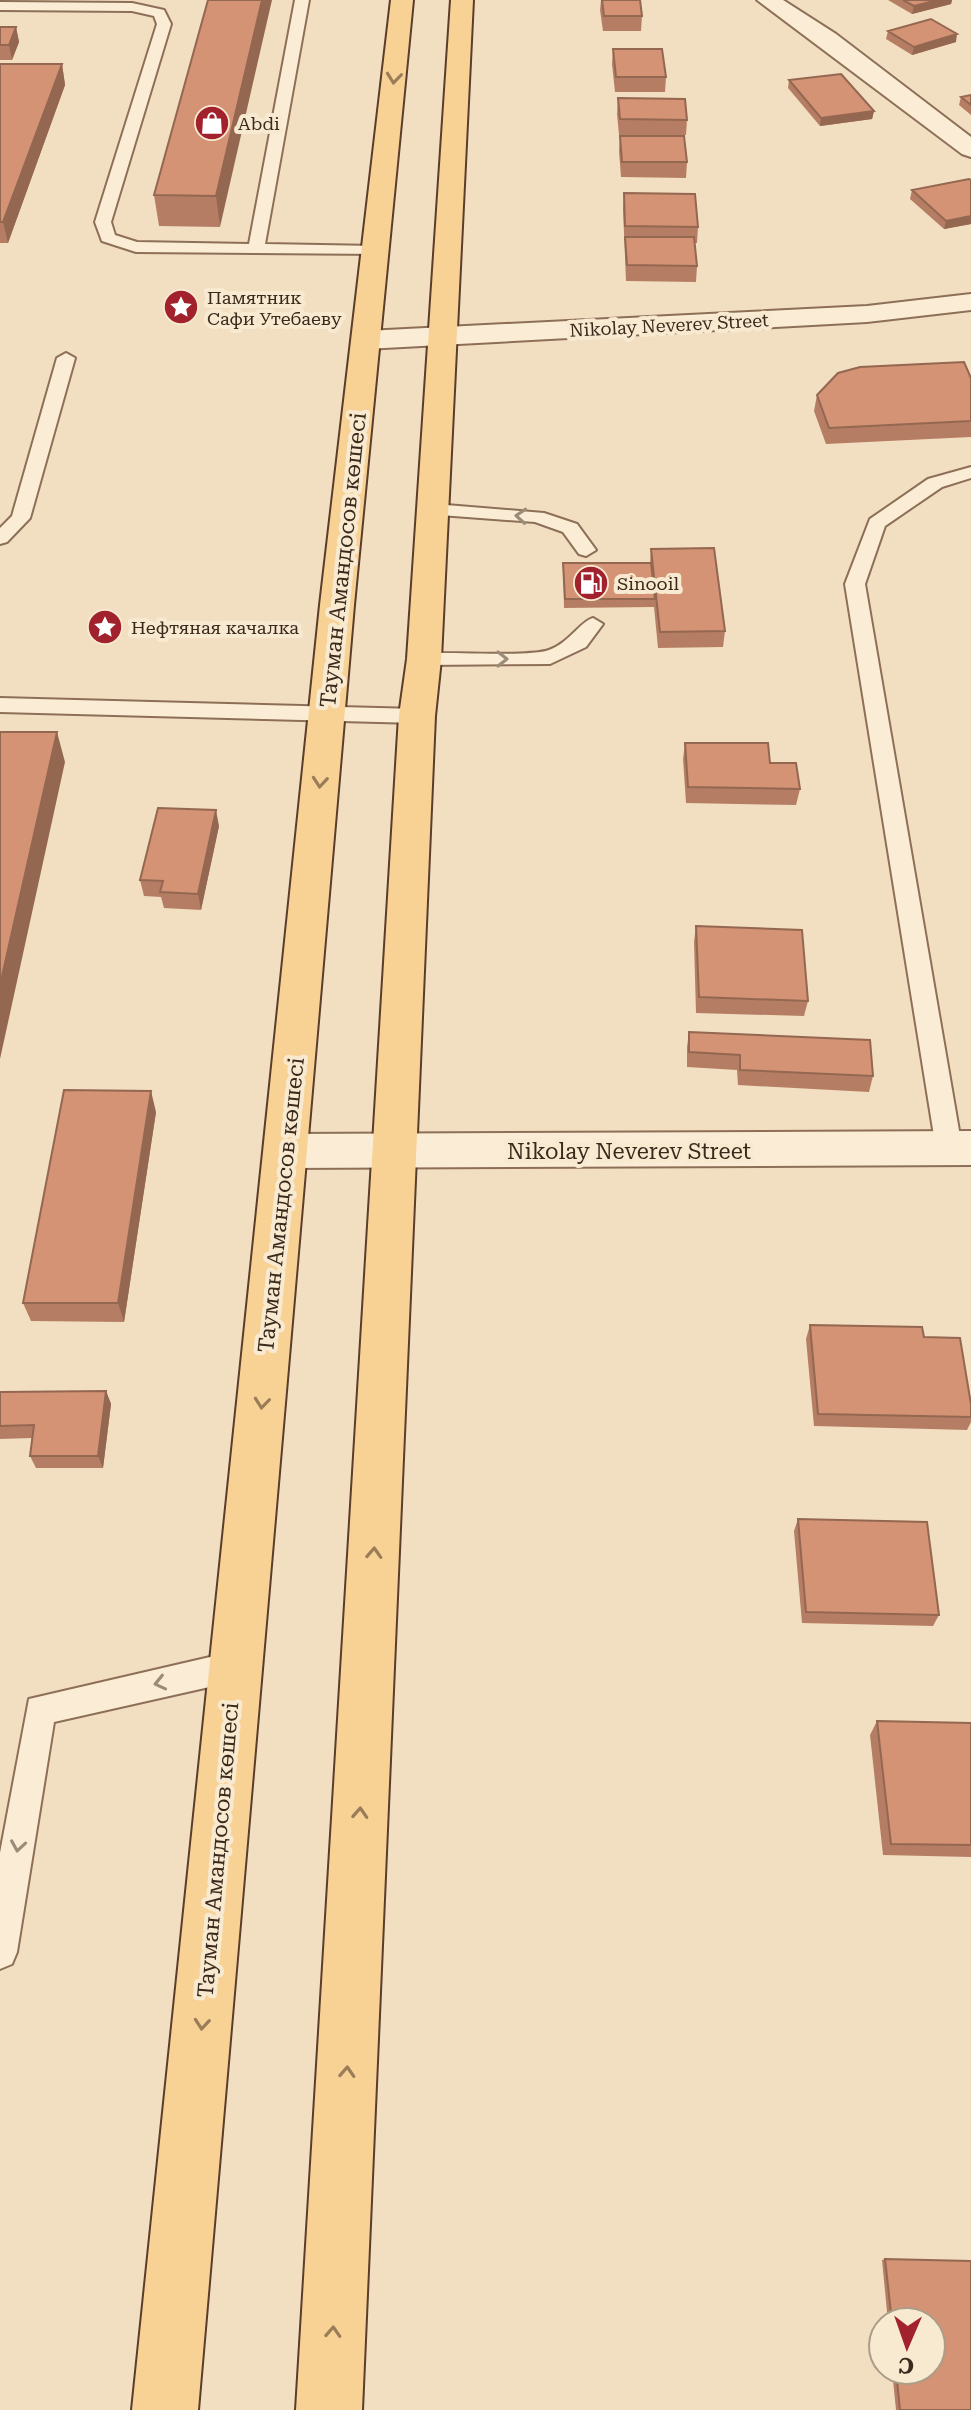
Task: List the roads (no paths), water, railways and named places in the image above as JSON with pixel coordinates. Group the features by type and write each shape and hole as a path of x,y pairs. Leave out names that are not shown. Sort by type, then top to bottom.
{"main road":[{"name":"Тауман Амандосов көшесі","path":"165,2410 287,1151 326,715 402,0"},
{"path":"329,2410 417,716 434,510 462,0"}],"street":[{"path":"768,0 828,39 971,149"},
{"name":"Nikolay Neverev Street","path":"366,340 443,339 867,314 971,302"},
{"name":"Nikolay Neverev Street","path":"287,1151 394,1153 960,1148"}],"lane":[{"path":"256,249 302,0"},
{"path":"0,6 132,7 159,13 164,24 103,222 108,238 136,247 376,251"},
{"path":"0,538 21,518 66,358"},
{"path":"960,1148 855,584 877,523 935,483 971,472"},
{"path":"434,510 537,517 570,528 586,550"},
{"path":"424,659 550,658 579,643 593,624"},
{"path":"0,705 417,716"},
{"path":"0,1952 40,1710 236,1666"}],"place":[{"name":"Abdi","path":"212,123"},
{"name":"Памятник Сафи Утебаеву","path":"181,307"},
{"name":"Sinooil","path":"591,583"},
{"name":"Нефтяная качалка","path":"105,627"}]}
